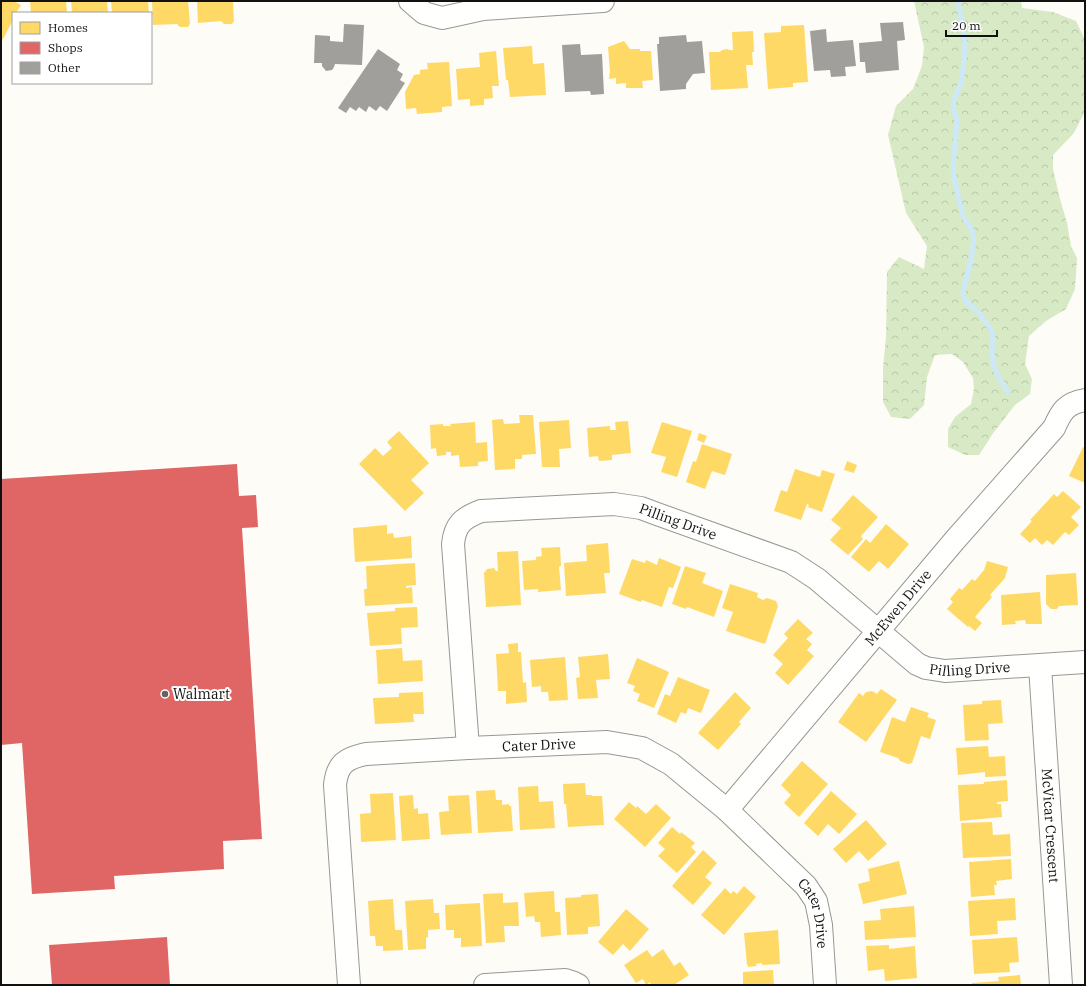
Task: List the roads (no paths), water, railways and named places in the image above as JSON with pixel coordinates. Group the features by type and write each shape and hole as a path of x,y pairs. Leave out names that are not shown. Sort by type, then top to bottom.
{"street":[{"path":"410,1 424,13 442,18 483,9 603,1"},
{"name":"McEwen Drive","path":"728,810 955,540 1054,428 1060,416 1077,403"},
{"name":"Pilling Drive","path":"468,748 453,544 454,532 461,522 470,515 481,511 614,504 641,508 778,556 791,562 817,579 917,664 926,668 945,671 1085,662"},
{"name":"McVicar Crescent","path":"1040,666 1062,985"},
{"name":"Cater Drive","path":"349,985 335,785 339,768 345,762 354,756 366,754 607,742 642,748 671,764 728,810 806,886 816,901 821,925 825,985"},
{"path":"485,985 565,980 574,982 578,985"}],"waterway":[{"path":"958,1 965,42 961,83 954,99 953,107 957,120 953,167 962,213 973,234 971,261 963,294 965,300 979,313 992,332 993,363 999,378 1008,392"}],"place":[{"name":"Walmart","path":"165,694"}]}
